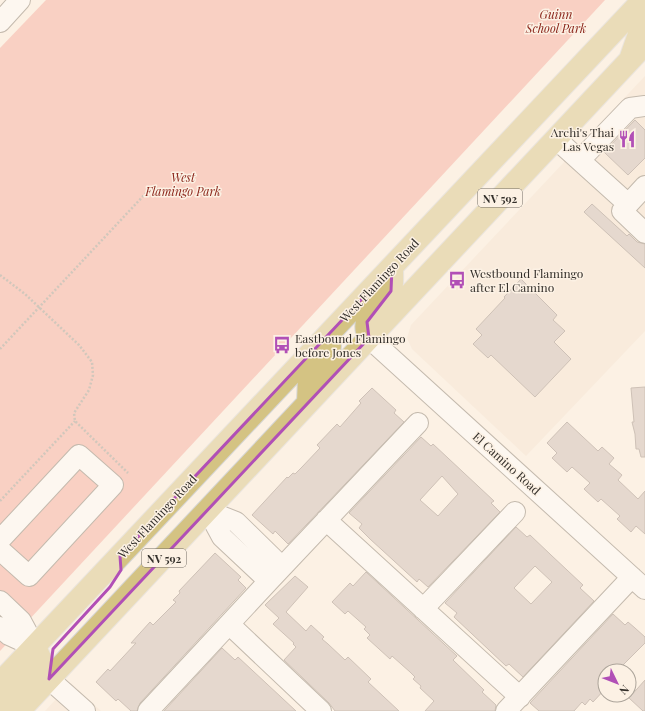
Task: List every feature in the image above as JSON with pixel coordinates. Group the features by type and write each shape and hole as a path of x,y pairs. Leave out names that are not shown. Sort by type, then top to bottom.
{"main road":[{"name":"West Flamingo Road","path":"0,682 35,647 643,0"},
{"path":"638,51 643,22 645,20"},
{"name":"NV 592","path":"19,711 638,51"},
{"path":"369,338 366,330 367,322 371,313 391,291 392,267"},
{"path":"308,404 310,378 328,356 330,346 328,335"},
{"path":"49,679 49,663 53,649 110,587 121,570 120,556"},
{"path":"0,707 36,667 40,658 35,647"}],"street":[{"path":"0,22 20,0"},
{"path":"580,160 630,108 645,106"},
{"path":"556,138 628,204"},
{"path":"645,186 622,211 645,233"},
{"name":"El Camino Road","path":"369,338 639,583"},
{"path":"148,711 418,423"},
{"path":"0,540 79,455 113,485 29,576 0,550"},
{"path":"208,511 236,522 256,541 275,574"},
{"path":"208,511 222,537 243,557 275,574"},
{"path":"424,609 515,512"},
{"path":"326,520 520,697"},
{"path":"243,557 256,541"},
{"path":"506,711 619,592 639,583"},
{"path":"0,601 21,621 35,647"},
{"path":"229,624 322,711"},
{"path":"0,627 9,635 35,647"},
{"path":"49,679 85,711"}],"path":[{"path":"0,348 147,192"},
{"path":"0,275 25,294 79,345 92,362 93,375 89,390 74,413 75,421 128,474"},
{"path":"0,501 75,421"}],"highlighted area":[{"path":"392,267 391,291 367,322 369,338 49,679 53,649 110,587 121,570 120,556"}],"shaded area":[{"path":"645,76 645,331 526,456 412,349 407,338 411,325"},
{"path":"71,683 101,711 45,711"}],"green space":[{"name":"West Flamingo Park","path":"46,0 605,0 0,651 0,48"}],"building":[{"name":"Archi's Thai Las Vegas","path":"635,120 645,130 645,158 628,175 604,152"},
{"path":"592,204 627,236 629,234 637,242 645,244 645,268 584,212"},
{"path":"521,279 557,315 553,320 565,331 554,342 571,359 535,397 491,355 488,358 473,344 482,335 476,329"},
{"path":"645,387 645,457 641,457 639,449 636,449 635,434 632,422 634,422 631,388"},
{"path":"372,388 396,410 394,413 404,422 288,544 275,531 273,534 252,515 287,477 288,478 293,473 295,474 320,448 317,445 337,424 340,427 361,403 359,401"},
{"path":"567,422 598,451 602,447 614,458 609,464 622,475 618,480 638,499 645,491 645,534 636,526 631,532 617,519 620,516 601,499 598,502 584,489 590,483 572,467 567,472 552,458 557,453 547,443"},
{"path":"421,437 431,446 433,444 494,501 491,503 500,512 428,587 419,579 417,582 370,539 359,528 362,524 349,513","holes":["442,476 458,494 438,516 420,500"]},
{"path":"516,527 527,537 530,535 583,585 580,588 594,601 523,677 509,664 506,666 454,617 457,613 445,603","holes":["535,566 552,582 531,604 514,588"]},
{"path":"215,553 241,577 238,580 246,588 140,703 137,711 131,711 118,699 116,701 96,682 108,669 110,671 136,643 131,643 150,622 153,625 176,602 173,600 180,593 179,591"},
{"path":"366,572 457,656 453,660 484,690 482,692 496,705 495,711 425,711 434,701 420,688 421,686 413,679 415,677 392,656 390,659 367,638 370,635 364,629 366,627 348,611 345,614 332,602 350,583 353,586"},
{"path":"295,576 308,587 286,612 306,631 311,625 324,637 322,639 345,660 348,657 371,679 368,682 399,711 335,711 329,703 284,660 296,647 293,644 294,643 273,624 279,618 265,605"},
{"path":"613,614 625,625 628,622 645,637 645,643 625,663 597,663 597,698 593,702 590,699 585,705 582,702 574,711 539,711 530,703"},
{"path":"222,648 235,660 238,657 296,711 164,711"},
{"path":"645,680 645,711 643,711 634,703 637,703 637,689"}],"place":[{"name":"Archi's Thai Las Vegas","path":"627,139"},
{"name":"Westbound Flamingo after El Camino","path":"457,280"},
{"name":"Eastbound Flamingo before Jones","path":"282,345"}],"park label":[{"name":"Guinn School Park","path":"556,21"}]}
